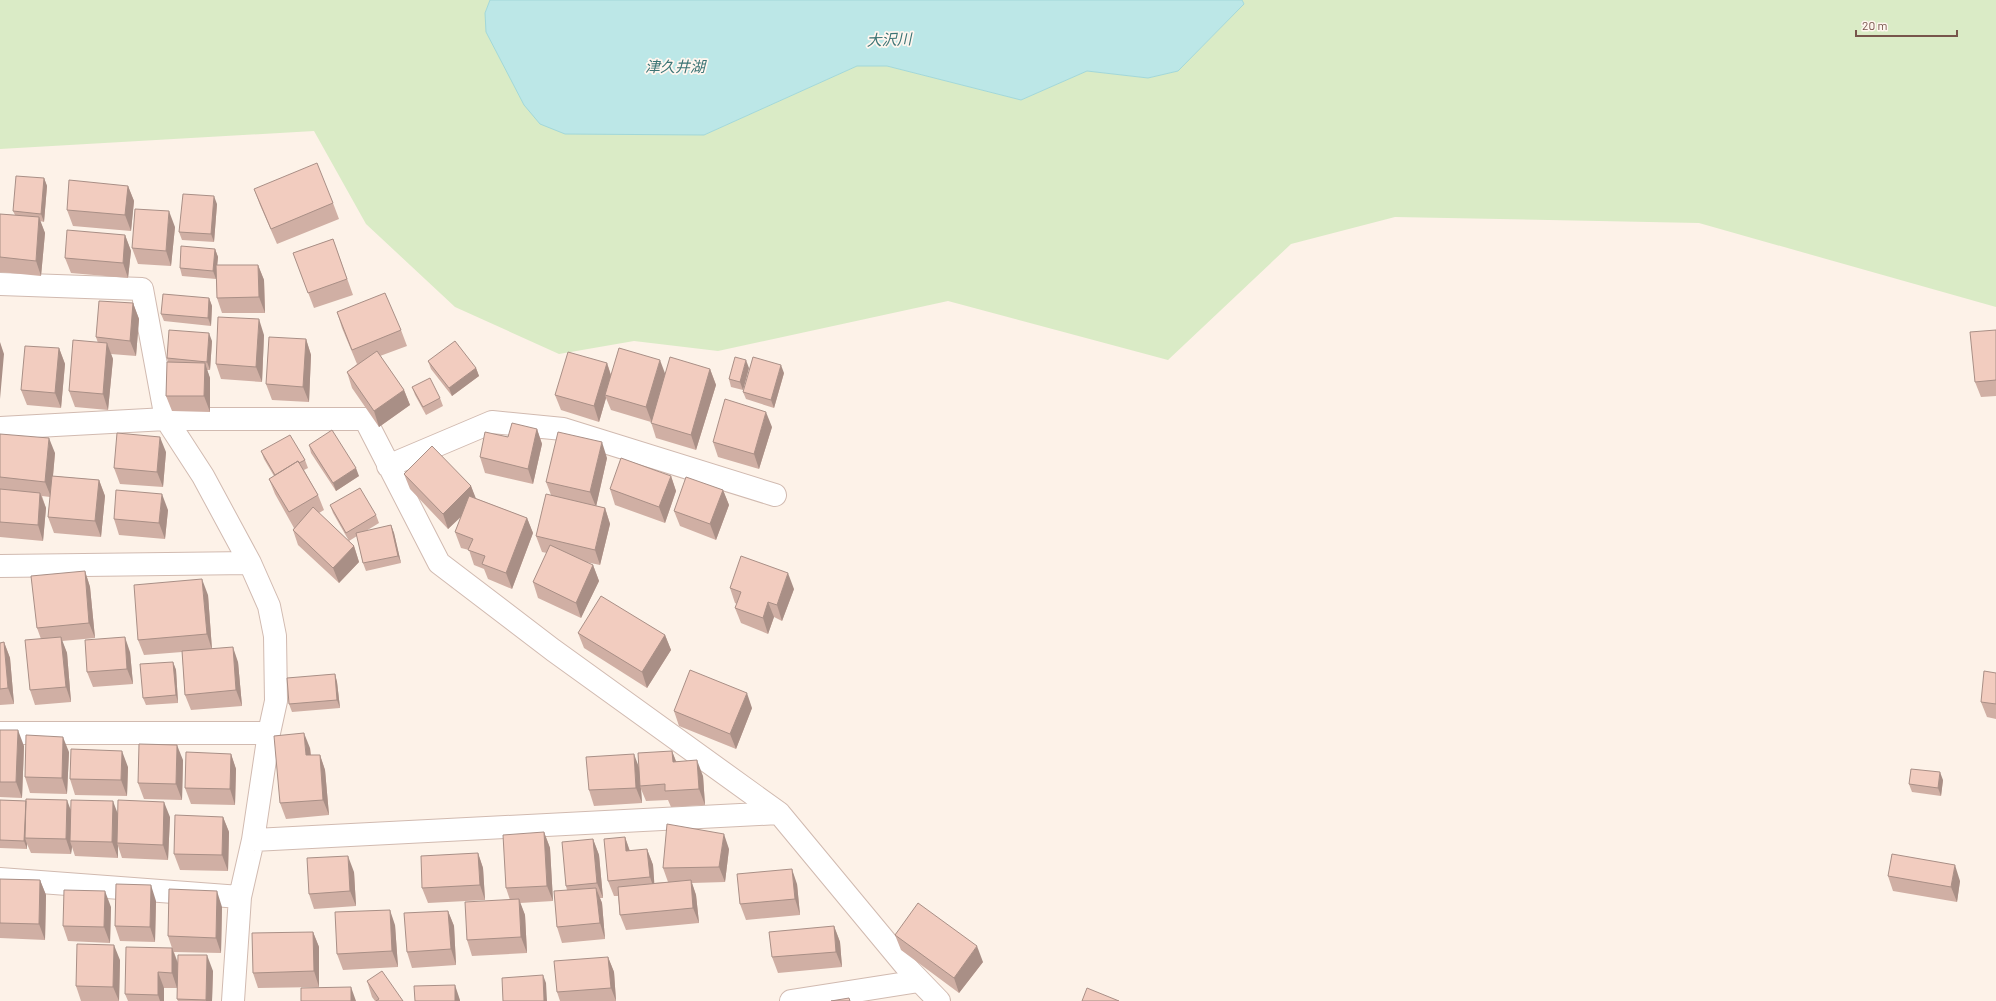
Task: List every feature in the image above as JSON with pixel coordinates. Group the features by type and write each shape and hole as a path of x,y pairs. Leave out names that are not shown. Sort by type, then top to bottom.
{"street":[{"path":"0,284 142,289 166,419 203,476 250,563 269,606 275,636 276,701 269,733 253,840 240,897 233,1001"},
{"path":"0,428 166,419 365,419 439,563 553,650 779,813 919,981 939,1001"},
{"path":"388,466 492,422 562,429 775,495"},
{"path":"0,566 250,563"},
{"path":"0,733 269,733"},
{"path":"253,840 779,813"},
{"path":"0,879 240,897"},
{"path":"791,1001 919,981"}],"green space":[{"path":"0,0 490,0 485,13 704,135 857,66 887,66 1021,100 1087,71 1148,78 1178,71 1244,4 1242,0 1996,0 1996,307 1699,223 1395,217 1291,244 1168,360 948,301 718,351 634,341 559,354 455,307 366,224 314,131 0,149"}],"water":[{"name":"津久井湖","path":"490,0 1242,0 1244,4 1178,71 1148,78 1087,71 1021,100 887,66 857,66 704,135 565,134 540,124 524,105 486,32 485,13"}],"building":[{"path":"317,163 333,203 271,229 254,189"},
{"path":"16,176 44,178 41,214 13,211"},
{"path":"69,180 128,186 125,215 67,210"},
{"path":"183,194 214,196 211,234 179,232"},
{"path":"135,209 169,211 166,251 132,248"},
{"path":"0,214 39,217 36,261 0,257"},
{"path":"67,230 125,235 123,263 65,258"},
{"path":"333,239 347,279 308,293 293,253"},
{"path":"181,246 215,249 213,271 180,268"},
{"path":"216,265 258,265 259,297 217,298"},
{"path":"385,293 401,330 352,350 337,312"},
{"path":"163,294 209,298 208,318 161,314"},
{"path":"99,301 133,303 130,341 96,337"},
{"path":"218,317 259,319 256,367 216,364"},
{"path":"169,330 209,333 207,362 167,358"},
{"path":"1996,330 1996,380 1975,382 1970,332"},
{"path":"269,337 306,339 303,387 266,384"},
{"path":"73,340 107,343 103,394 69,391"},
{"path":"455,341 476,368 449,388 428,361"},
{"path":"25,346 59,348 55,393 21,390"},
{"path":"619,348 660,360 646,407 605,395"},
{"path":"377,351 404,390 374,411 347,372"},
{"path":"568,352 607,363 594,406 555,395"},
{"path":"670,357 710,369 691,435 651,423"},
{"path":"735,357 746,360 740,382 729,379"},
{"path":"753,357 781,365 771,400 743,392"},
{"path":"167,362 205,363 204,396 166,396"},
{"path":"430,378 440,398 423,407 412,387"},
{"path":"725,399 766,412 754,454 713,442"},
{"path":"512,423 537,429 528,469 480,457 485,432 508,437"},
{"path":"332,430 356,468 333,483 309,445"},
{"path":"558,432 602,442 590,492 546,482"},
{"path":"117,433 160,437 157,472 114,468"},
{"path":"0,434 49,438 45,482 0,477"},
{"path":"290,435 305,460 299,463 298,461 275,475 261,451"},
{"path":"432,446 471,486 443,514 404,474"},
{"path":"621,458 671,476 659,507 610,489"},
{"path":"298,461 318,495 289,512 269,479"},
{"path":"52,476 99,480 95,521 48,517"},
{"path":"686,477 723,490 710,524 674,511"},
{"path":"360,488 376,515 346,533 330,505"},
{"path":"0,489 40,493 38,525 0,522"},
{"path":"116,490 162,494 159,523 114,519"},
{"path":"546,494 605,508 595,550 536,536"},
{"path":"469,496 527,518 506,573 482,564 485,556 468,550 473,539 455,532"},
{"path":"313,507 354,546 333,568 293,530"},
{"path":"391,525 398,556 363,563 356,533"},
{"path":"550,545 593,565 576,603 533,582"},
{"path":"741,556 788,573 777,605 768,602 763,618 735,608 741,592 730,588"},
{"path":"85,571 89,623 37,628 31,576"},
{"path":"202,579 207,634 138,640 134,585"},
{"path":"601,596 665,635 642,672 578,633"},
{"path":"61,637 66,687 30,690 25,640"},
{"path":"125,637 127,669 87,672 85,640"},
{"path":"4,642 8,688 0,689 0,643"},
{"path":"233,647 236,690 185,695 182,651"},
{"path":"173,662 176,695 143,698 140,664"},
{"path":"690,670 747,693 730,734 674,711"},
{"path":"1984,671 1996,673 1996,704 1981,702"},
{"path":"335,674 337,700 289,704 287,678"},
{"path":"0,730 18,730 16,782 0,782"},
{"path":"304,733 306,755 320,755 323,800 280,803 274,736"},
{"path":"26,735 63,737 62,778 25,777"},
{"path":"139,744 177,745 176,784 138,783"},
{"path":"71,749 122,751 121,780 70,779"},
{"path":"672,751 673,762 697,760 699,789 665,791 665,784 640,786 638,753"},
{"path":"186,752 231,754 230,789 185,788"},
{"path":"634,754 636,788 589,790 586,757"},
{"path":"1911,769 1940,772 1938,788 1909,784"},
{"path":"26,799 67,800 66,839 25,838"},
{"path":"0,800 26,801 24,841 0,840"},
{"path":"71,800 113,801 112,842 70,841"},
{"path":"118,800 164,802 163,845 117,843"},
{"path":"175,815 223,817 222,855 174,854"},
{"path":"667,824 724,834 719,867 663,868"},
{"path":"544,832 547,886 506,888 503,835"},
{"path":"625,837 626,851 647,849 650,877 608,881 604,839"},
{"path":"593,839 597,883 566,886 562,842"},
{"path":"478,853 480,885 422,888 421,856"},
{"path":"1892,854 1955,865 1951,887 1888,876"},
{"path":"348,856 350,891 309,894 307,858"},
{"path":"792,869 795,899 740,904 737,874"},
{"path":"0,879 40,880 39,924 0,923"},
{"path":"691,880 693,908 620,915 618,887"},
{"path":"116,884 151,885 150,927 115,926"},
{"path":"596,888 600,923 557,927 554,891"},
{"path":"169,889 217,891 216,938 168,936"},
{"path":"64,890 105,891 104,927 63,926"},
{"path":"519,899 521,937 467,940 465,902"},
{"path":"918,903 977,946 954,978 895,935"},
{"path":"390,910 392,951 337,954 335,912"},
{"path":"448,911 451,949 407,952 404,913"},
{"path":"834,926 836,952 772,957 769,932"},
{"path":"313,932 314,971 253,973 252,933"},
{"path":"77,944 114,945 113,987 76,986"},
{"path":"126,947 172,948 172,973 158,972 158,995 125,994"},
{"path":"178,955 207,955 206,1000 177,999"},
{"path":"608,957 611,988 557,992 554,961"},
{"path":"382,971 403,1001 376,1001 379,999 367,981"},
{"path":"543,975 544,1001 503,1001 502,978"},
{"path":"455,985 455,1001 415,1001 414,986"},
{"path":"351,987 351,1001 301,1001 301,988"},
{"path":"1087,988 1119,1001 1082,1001"},
{"path":"849,998 850,1001 831,1001"}],"water label":[{"name":"大沢川","path":"889,40"}]}
